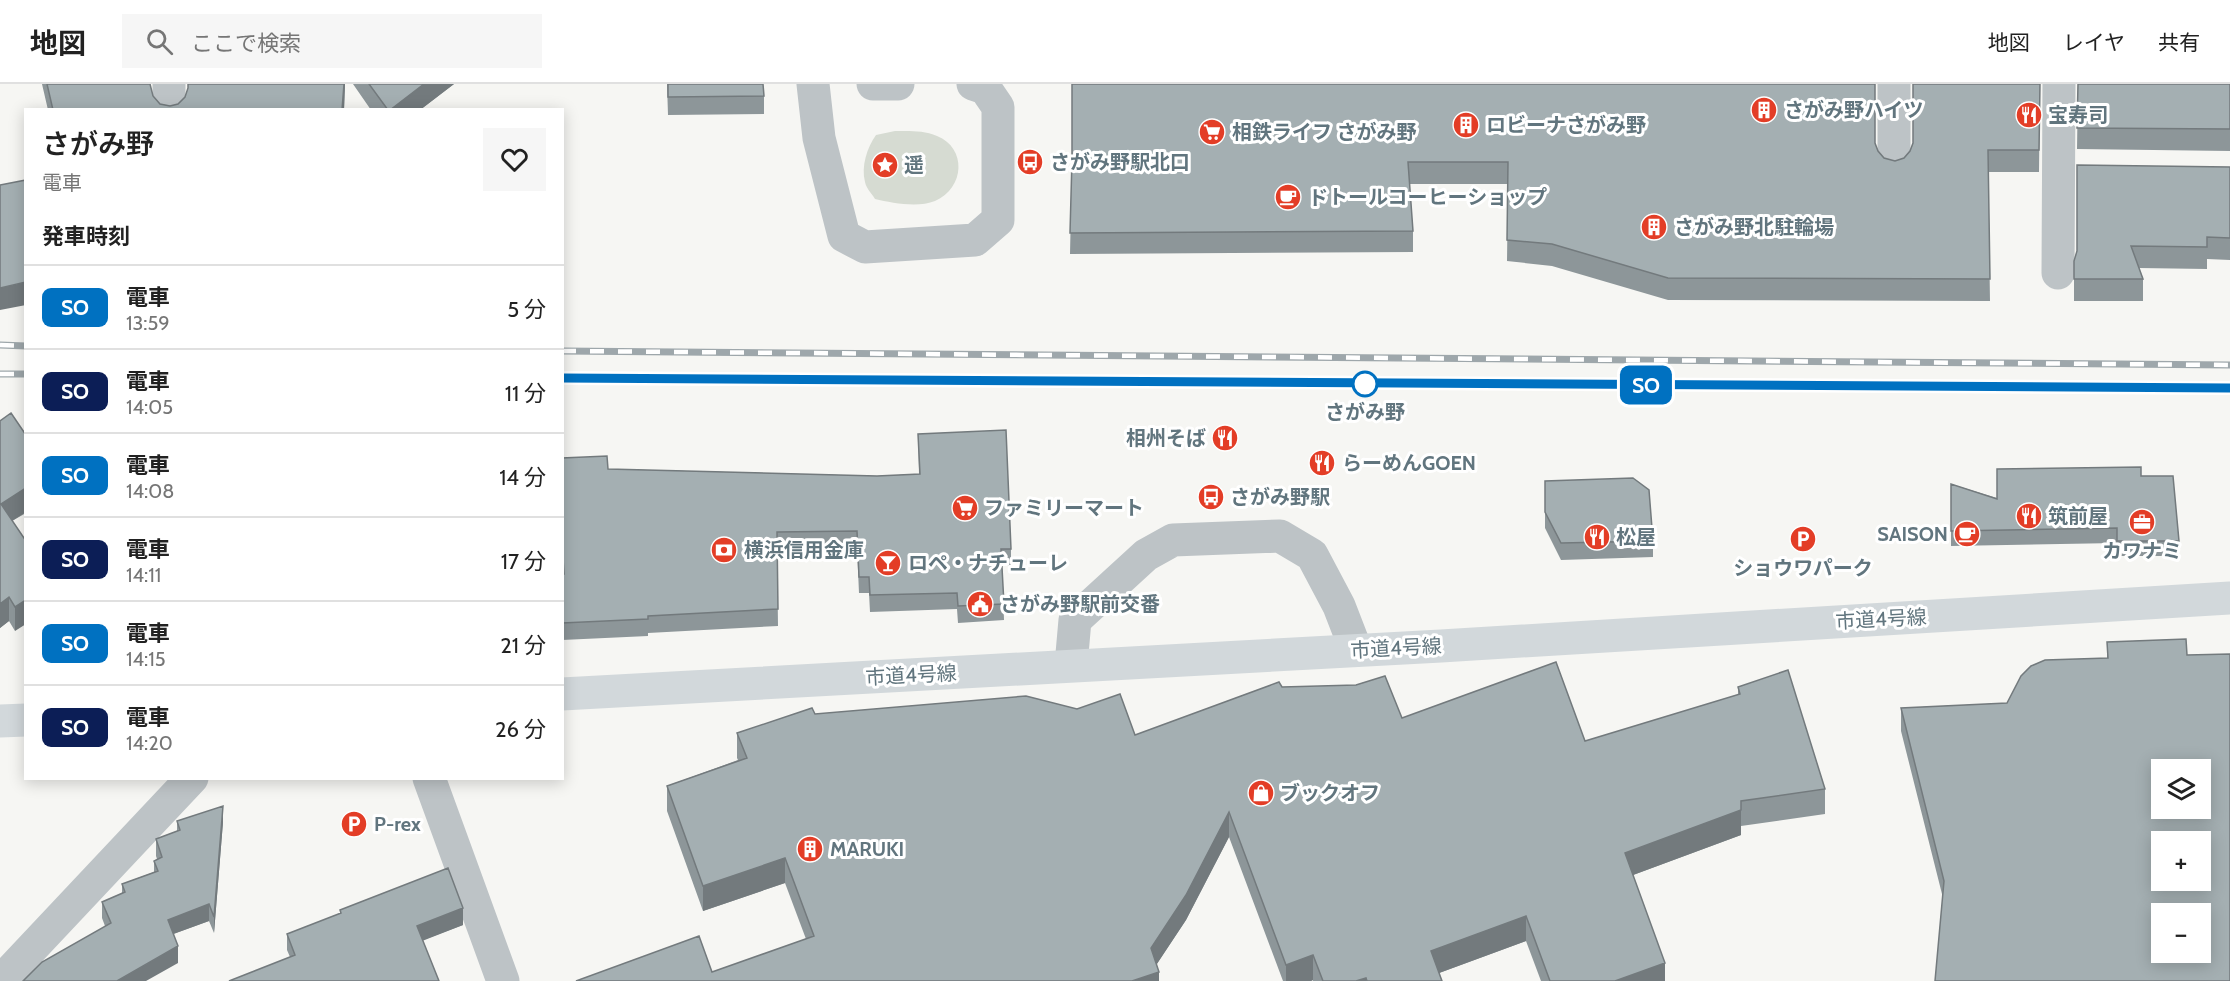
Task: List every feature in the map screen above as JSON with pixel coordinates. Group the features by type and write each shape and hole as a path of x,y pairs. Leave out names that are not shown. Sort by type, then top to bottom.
{"street":[{"path":"168,108 169,84"},
{"path":"813,84 819,138 844,236 865,247 975,240 998,220 998,107 985,88 973,84"},
{"path":"873,84 898,84"},
{"path":"1894,84 1894,164"},
{"path":"2058,273 2059,84"},
{"path":"2057,168 2092,168"},
{"path":"1071,665 1075,620 1146,555 1173,540 1280,536 1312,555 1339,606 1356,650"},
{"name":"市道4号線","path":"564,694 2230,598"},
{"path":"0,721 24,720"},
{"path":"1,981 190,780"},
{"path":"430,780 503,981"}],"shaded area":[{"path":"895,131 932,134 947,142 954,149 957,158 957,178 945,195 935,201 921,204 875,199 865,182 866,157 876,135"}],"building":[{"path":"47,84 150,84 153,96 160,104 170,106 178,104 185,97 188,84 344,84 342,108 53,108"},
{"path":"369,84 424,84 393,108 387,108"},
{"path":"668,84 763,84 764,96 668,97"},
{"path":"1072,84 1875,84 1875,143 1884,158 1895,161 1904,158 1913,143 1913,84 2040,84 2039,150 1988,150 1990,279 1668,278 1552,244 1507,240 1508,162 1408,162 1413,231 1070,233"},
{"path":"2078,84 2230,84 2230,129 2077,128"},
{"path":"2077,165 2230,167 2230,238 2207,237 2207,247 2131,246 2143,279 2074,279 2074,261 2077,251"},
{"path":"24,180 24,282 0,288 0,185"},
{"path":"11,413 24,432 24,489 1,504 24,538 24,601 15,607 9,597 0,604 0,421"},
{"path":"1006,430 1011,549 1001,549 1004,604 958,606 957,593 870,595 869,577 859,577 857,531 777,532 778,609 564,623 564,458 607,456 608,469 877,476 920,474 918,434"},
{"path":"2141,467 2141,476 2173,476 2179,541 2117,541 2117,528 1951,531 1951,484 1997,499 1997,469"},
{"path":"1633,478 1649,490 1653,541 1561,543 1545,512 1545,481"},
{"path":"2186,639 2187,655 2230,654 2230,981 1935,981 1944,881 1901,708 2007,703 2021,676 2031,666 2045,660 2108,658 2107,642"},
{"path":"1556,662 1585,741 1740,694 1738,687 1788,670 1825,789 1741,801 1741,810 1625,853 1665,963 1615,981 1550,981 1526,916 1431,951 1442,981 1367,981 1366,978 1356,981 1323,981 1313,955 1286,965 1229,812 1186,895 1151,948 1159,972 1132,981 576,981 699,936 712,972 814,936 785,858 703,886 667,786 747,758 737,733 812,708 815,714 1026,696 1077,709 1120,694 1135,735 1279,682 1282,687 1356,685 1385,676 1402,718"},
{"path":"223,806 214,917 209,904 168,920 178,946 117,981 23,981 42,962 111,923 102,902 125,892 122,884 158,871 154,861 162,857 156,839 180,830 177,821"},
{"path":"448,868 463,908 417,926 439,981 229,981 295,955 287,934 341,913 340,910"}],"railway":[{"path":"0,345 24,346"},
{"path":"564,351 2230,365"},
{"path":"0,374 24,374"},
{"path":"564,378 2230,388"}],"train":[{"name":"SO","path":"564,378 2230,388"}],"place":[{"name":"さがみ野ハイツ","path":"1764,110"},
{"name":"宝寿司","path":"2029,115"},
{"name":"ロビーナさがみ野","path":"1466,125"},
{"name":"相鉄ライフ さがみ野","path":"1212,132"},
{"name":"さがみ野駅北口","path":"1030,162"},
{"name":"遥","path":"885,165"},
{"name":"ドトールコーヒーショップ","path":"1288,197"},
{"name":"さがみ野北駐輪場","path":"1654,227"},
{"name":"さがみ野","path":"1365,384"},
{"name":"相州そば","path":"1225,438"},
{"name":"らーめんGOEN","path":"1322,463"},
{"name":"さがみ野駅","path":"1211,497"},
{"name":"ファミリーマート","path":"965,508"},
{"name":"筑前屋","path":"2029,516"},
{"name":"カワナミ","path":"2142,522"},
{"name":"SAISON","path":"1967,534"},
{"name":"松屋","path":"1597,537"},
{"name":"ショウワパーク","path":"1803,539"},
{"name":"横浜信用金庫","path":"724,550"},
{"name":"ロペ・ナチューレ","path":"888,563"},
{"name":"さがみ野駅前交番","path":"980,604"},
{"name":"ブックオフ","path":"1261,793"},
{"name":"P-rex","path":"354,824"},
{"name":"MARUKI","path":"810,849"}]}
